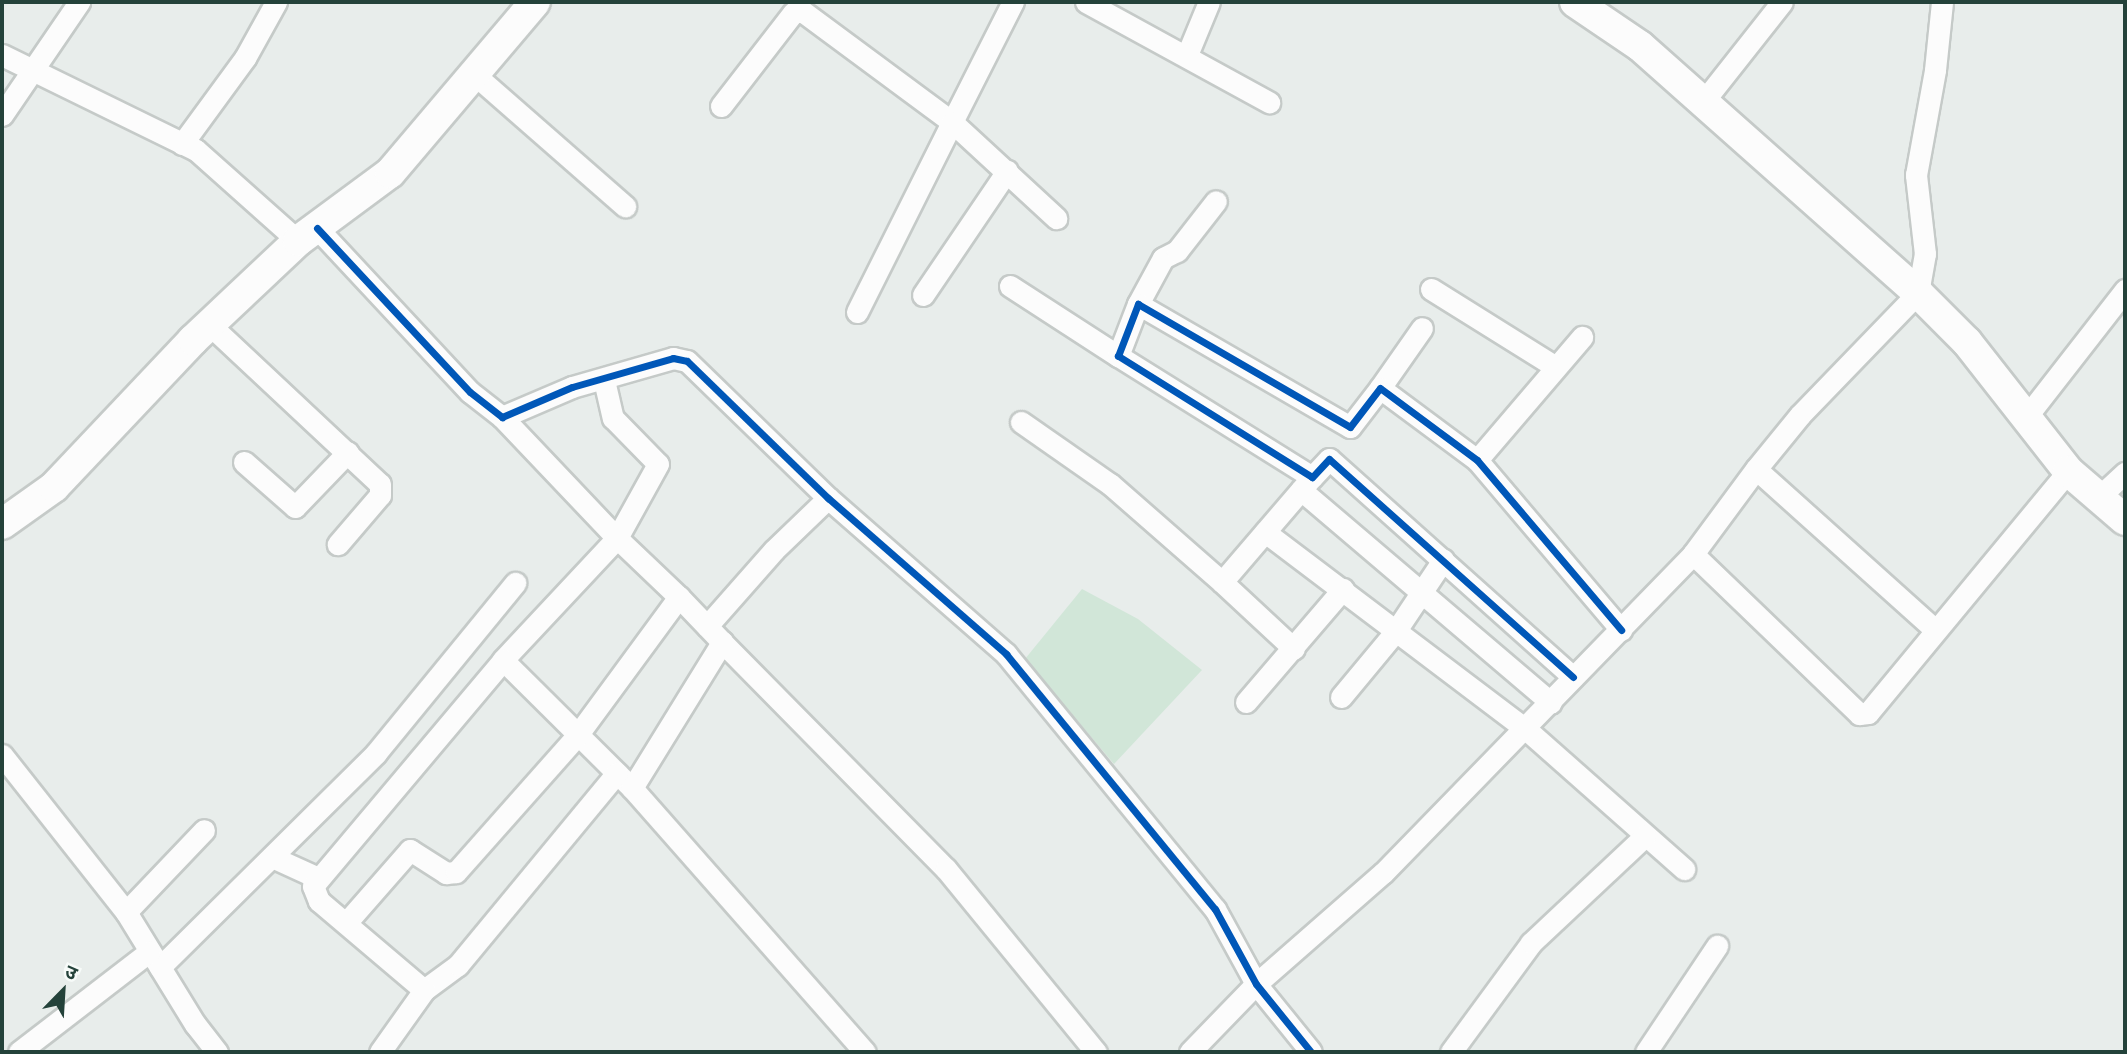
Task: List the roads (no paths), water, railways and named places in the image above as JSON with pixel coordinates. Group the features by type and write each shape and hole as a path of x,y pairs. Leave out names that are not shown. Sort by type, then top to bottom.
{"street":[{"path":"2,115 31,68 79,2"},
{"path":"182,144 245,58 276,2"},
{"path":"2,524 54,488 193,340 308,235 390,173 535,2"},
{"path":"857,312 1013,2"},
{"path":"1086,2 1188,55 1269,102"},
{"path":"1188,55 1209,2"},
{"path":"1575,2 1640,46 1918,293 1967,342 2068,471 2125,520"},
{"path":"1703,102 1782,2"},
{"path":"1190,1052 1255,984 1383,873 1527,730 1573,677 1693,554 1800,415 1918,293 1925,254 1916,175 1935,70 1942,2"},
{"path":"721,106 786,7 802,11 952,122 1056,218"},
{"path":"2,54 182,144 308,235 470,392 502,417 617,538 679,597 946,869 1096,1052"},
{"path":"474,74 625,206"},
{"path":"923,295 1007,172"},
{"path":"1118,356 1138,304 1163,258 1177,251 1216,201"},
{"path":"1010,286 1307,484 1421,590 1551,703"},
{"path":"1431,289 1556,367"},
{"path":"2026,416 2125,290"},
{"path":"1138,304 1350,427"},
{"path":"211,326 348,452 382,489 338,544"},
{"path":"1222,582 1329,459 1422,328"},
{"path":"1477,460 1581,337"},
{"path":"502,417 572,387 604,380 673,358 687,362 828,498 1006,654 1215,909 1255,984 1311,1052"},
{"path":"424,990 319,901 313,886 503,660 617,538 658,464 613,418 604,380"},
{"path":"1380,388 1477,460 1621,630"},
{"path":"1021,422 1110,484 1294,649"},
{"path":"244,462 295,507 348,452"},
{"path":"1329,459 1573,677"},
{"path":"1756,469 1933,628"},
{"path":"1693,554 1859,713 1875,708 1933,628 2068,471"},
{"path":"2100,496 2125,473"},
{"path":"706,626 774,550 828,498"},
{"path":"1265,532 1527,730 1684,869"},
{"path":"1341,697 1395,632 1443,560"},
{"path":"19,1052 155,960 272,857 376,753 515,583"},
{"path":"1246,702 1343,589"},
{"path":"346,923 410,850 446,873 456,872 576,737 679,597"},
{"path":"380,1052 424,990 458,965 624,781 722,642"},
{"path":"503,660 576,737 624,781 865,1052"},
{"path":"2,755 126,912 217,1052"},
{"path":"126,912 204,830"},
{"path":"1451,1052 1531,943 1645,836"},
{"path":"272,857 318,878"},
{"path":"1646,1052 1717,946"}]}
